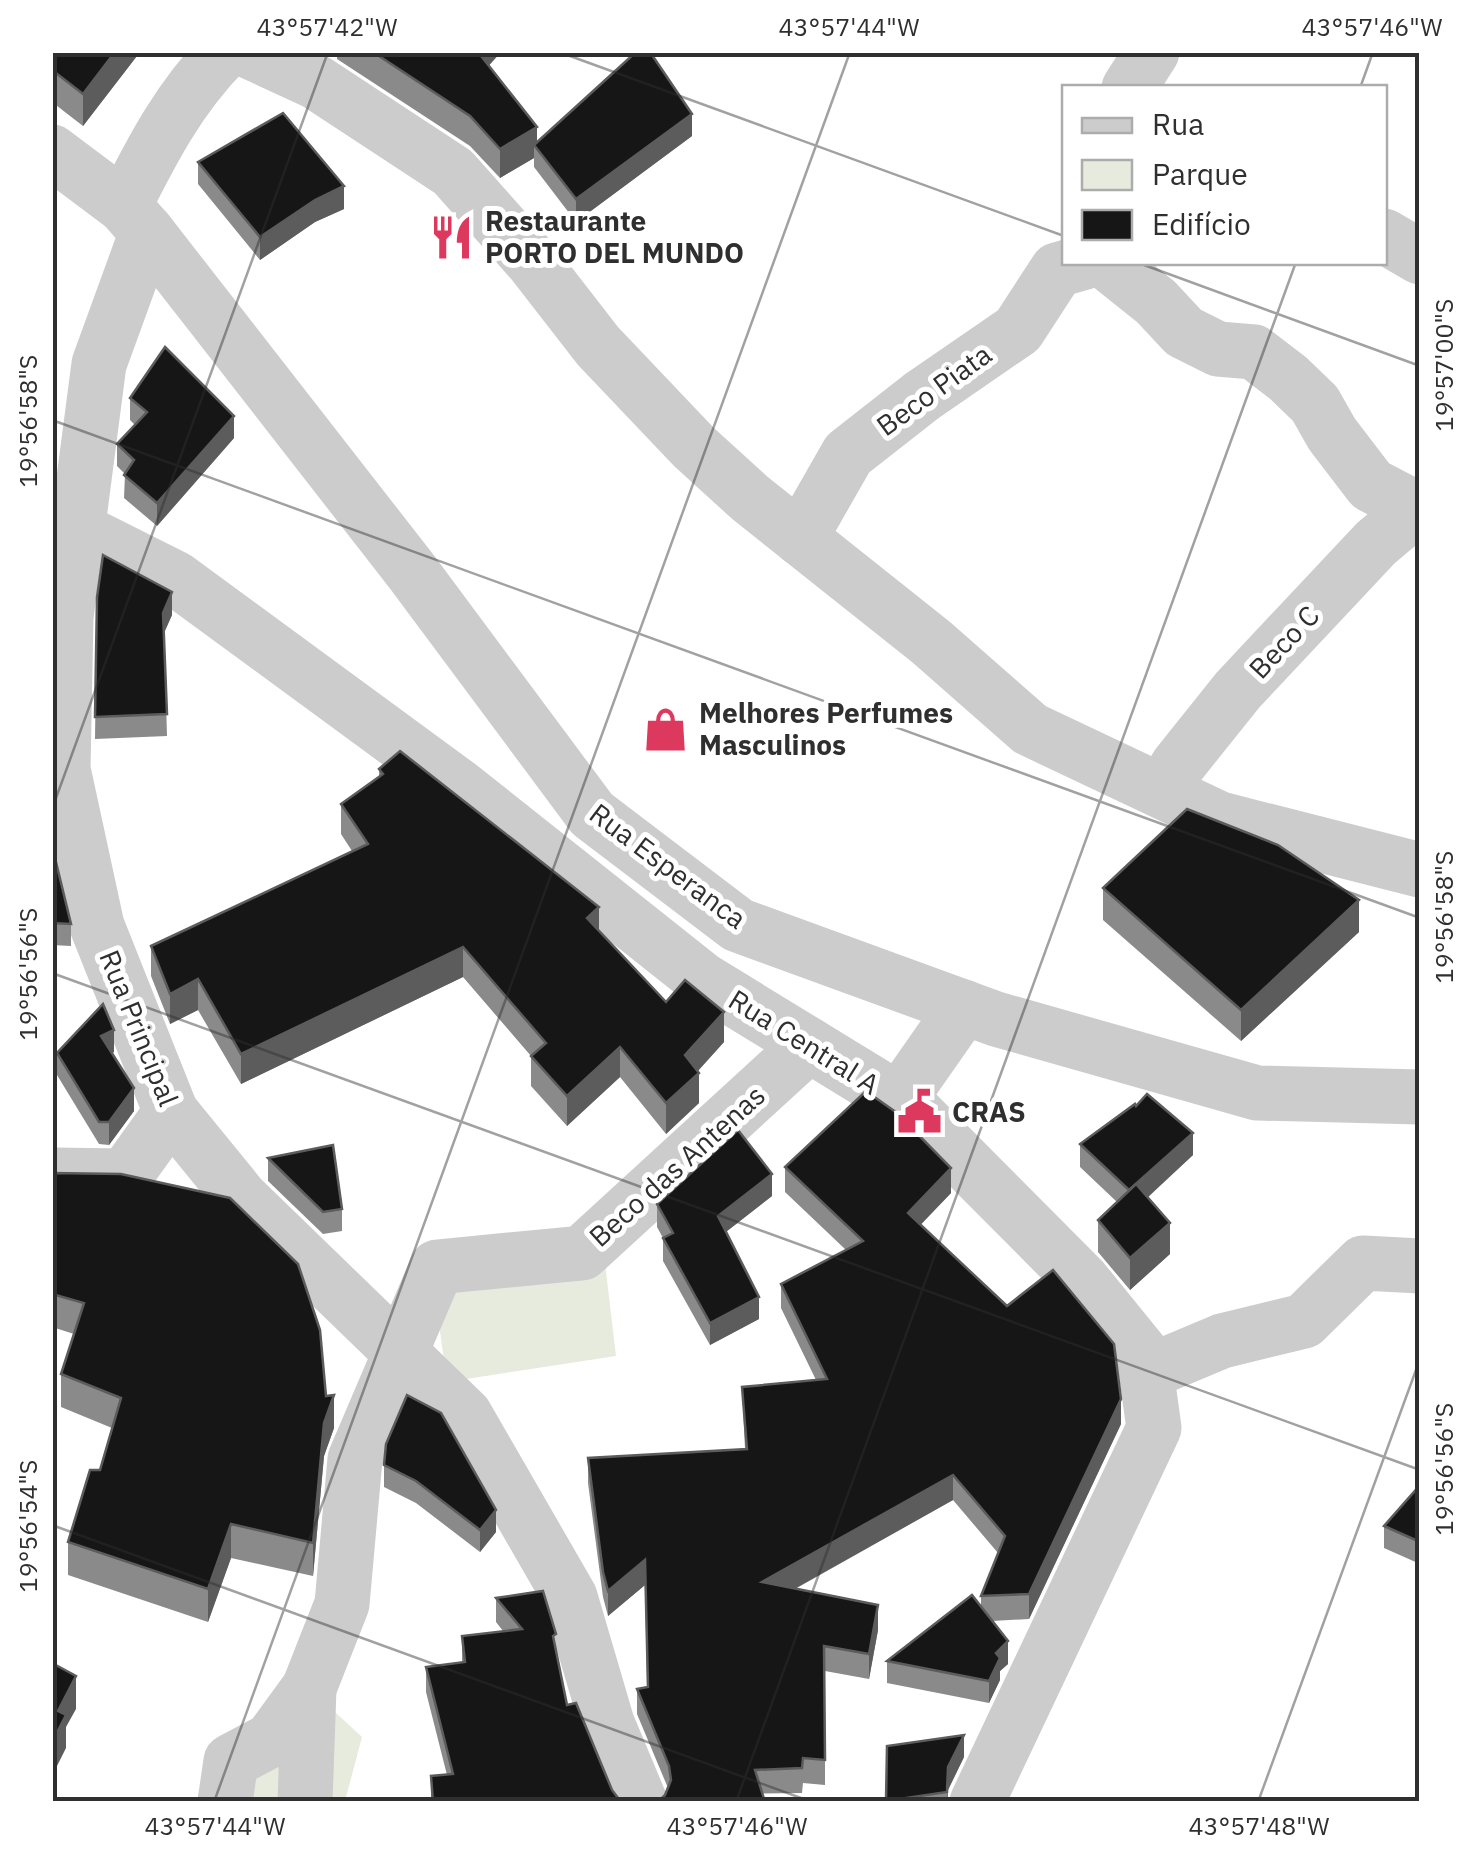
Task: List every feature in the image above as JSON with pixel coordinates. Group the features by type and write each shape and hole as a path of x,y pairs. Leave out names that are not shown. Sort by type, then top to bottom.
{"street":[{"path":"52,200 126,211 165,127 194,83 224,52"},
{"path":"251,52 316,82 453,172 532,261 598,346 694,447 1030,729 1220,819 1420,870"},
{"path":"1131,85 1152,52"},
{"name":"Rua Esperanca","path":"52,152 126,211 412,572 592,814 738,925 964,1007 1256,1093 1420,1098"},
{"name":"Rua Principal","path":"126,211 99,364 66,616 63,769 97,926 171,1112 241,1198 465,1415 570,1598 607,1723 640,1802"},
{"path":"1387,238 1420,257"},
{"name":"Beco Piata","path":"800,538 848,454 1018,330 1057,270 1074,265"},
{"path":"1110,265 1156,302 1184,332 1218,349 1254,352 1288,378 1314,404 1370,485 1418,508"},
{"name":"Beco C","path":"1162,791 1238,690 1376,544 1418,508"},
{"name":"Rua Central A","path":"77,529 175,578 460,787 704,980 918,1114 1083,1281 1144,1356 1154,1428 978,1802"},
{"path":"899,1100 964,1007"},
{"name":"Beco das Antenas","path":"309,1688 342,1604 355,1459 437,1267 582,1253 809,1045"},
{"path":"52,1175 125,1176 171,1112"},
{"path":"1148,1372 1222,1340 1304,1321 1363,1263 1420,1266"},
{"path":"225,1802 231,1760 271,1740 309,1688"},
{"path":"306,1802 309,1688"}],"green space":[{"path":"605,1263 616,1356 447,1382 433,1281"},
{"path":"309,1688 362,1737 345,1801 213,1802"}],"building":[{"path":"58,52 115,52 83,94 52,70"},
{"path":"373,52 478,52 537,127 500,149 470,116"},
{"path":"636,52 650,52 692,114 576,199 534,145"},
{"path":"283,113 344,186 315,200 260,237 198,162"},
{"path":"165,347 234,416 157,503 124,475 134,460 117,444 147,412 130,398"},
{"path":"103,555 172,592 163,613 167,714 95,717 97,597"},
{"path":"400,751 599,907 587,918 666,1002 685,980 724,1012 685,1055 699,1073 666,1103 620,1047 567,1096 531,1056 546,1043 463,947 241,1054 198,979 170,994 151,946 368,844 341,804 383,774 379,769"},
{"path":"1187,809 1278,845 1359,900 1241,1010 1103,888"},
{"path":"54,854 71,924 52,923"},
{"path":"103,1004 114,1030 101,1036 134,1088 109,1122 99,1122 57,1053"},
{"path":"866,1091 897,1113 951,1168 908,1213 1007,1306 1053,1270 1114,1344 1121,1399 1029,1594 981,1596 1005,1536 953,1475 762,1582 878,1605 869,1654 824,1646 825,1760 803,1758 802,1768 755,1770 765,1802 658,1802 671,1780 669,1766 637,1689 648,1687 645,1560 608,1591 588,1458 747,1449 742,1387 827,1379 781,1284 863,1241 785,1167"},
{"path":"1147,1094 1193,1133 1129,1190 1080,1144 1136,1106"},
{"path":"738,1130 772,1174 718,1216 759,1297 710,1323 663,1238 673,1233 657,1204"},
{"path":"333,1145 342,1209 323,1212 268,1158"},
{"path":"52,1173 121,1174 230,1198 298,1264 320,1330 326,1396 334,1395 324,1423 313,1543 231,1524 208,1589 68,1542 90,1470 100,1470 121,1398 61,1374 84,1303 52,1294"},
{"path":"1136,1184 1170,1223 1130,1258 1098,1220"},
{"path":"407,1395 441,1413 496,1510 480,1530 416,1481 384,1465 386,1444"},
{"path":"1420,1485 1420,1542 1384,1526"},
{"path":"543,1591 556,1634 553,1636 567,1705 576,1703 612,1790 621,1802 433,1802 431,1776 453,1774 426,1667 465,1662 462,1636 522,1629 496,1598"},
{"path":"972,1595 1008,1641 996,1653 1000,1658 989,1681 887,1661"},
{"path":"52,1663 76,1676 58,1711 66,1715 52,1742"},
{"path":"964,1735 948,1767 947,1792 886,1801 887,1746"}],"place":[{"name":"Restaurante PORTO DEL MUNDO","path":"452,237"},
{"name":"Melhores Perfumes Masculinos","path":"666,729"},
{"name":"CRAS","path":"919,1112"}]}
